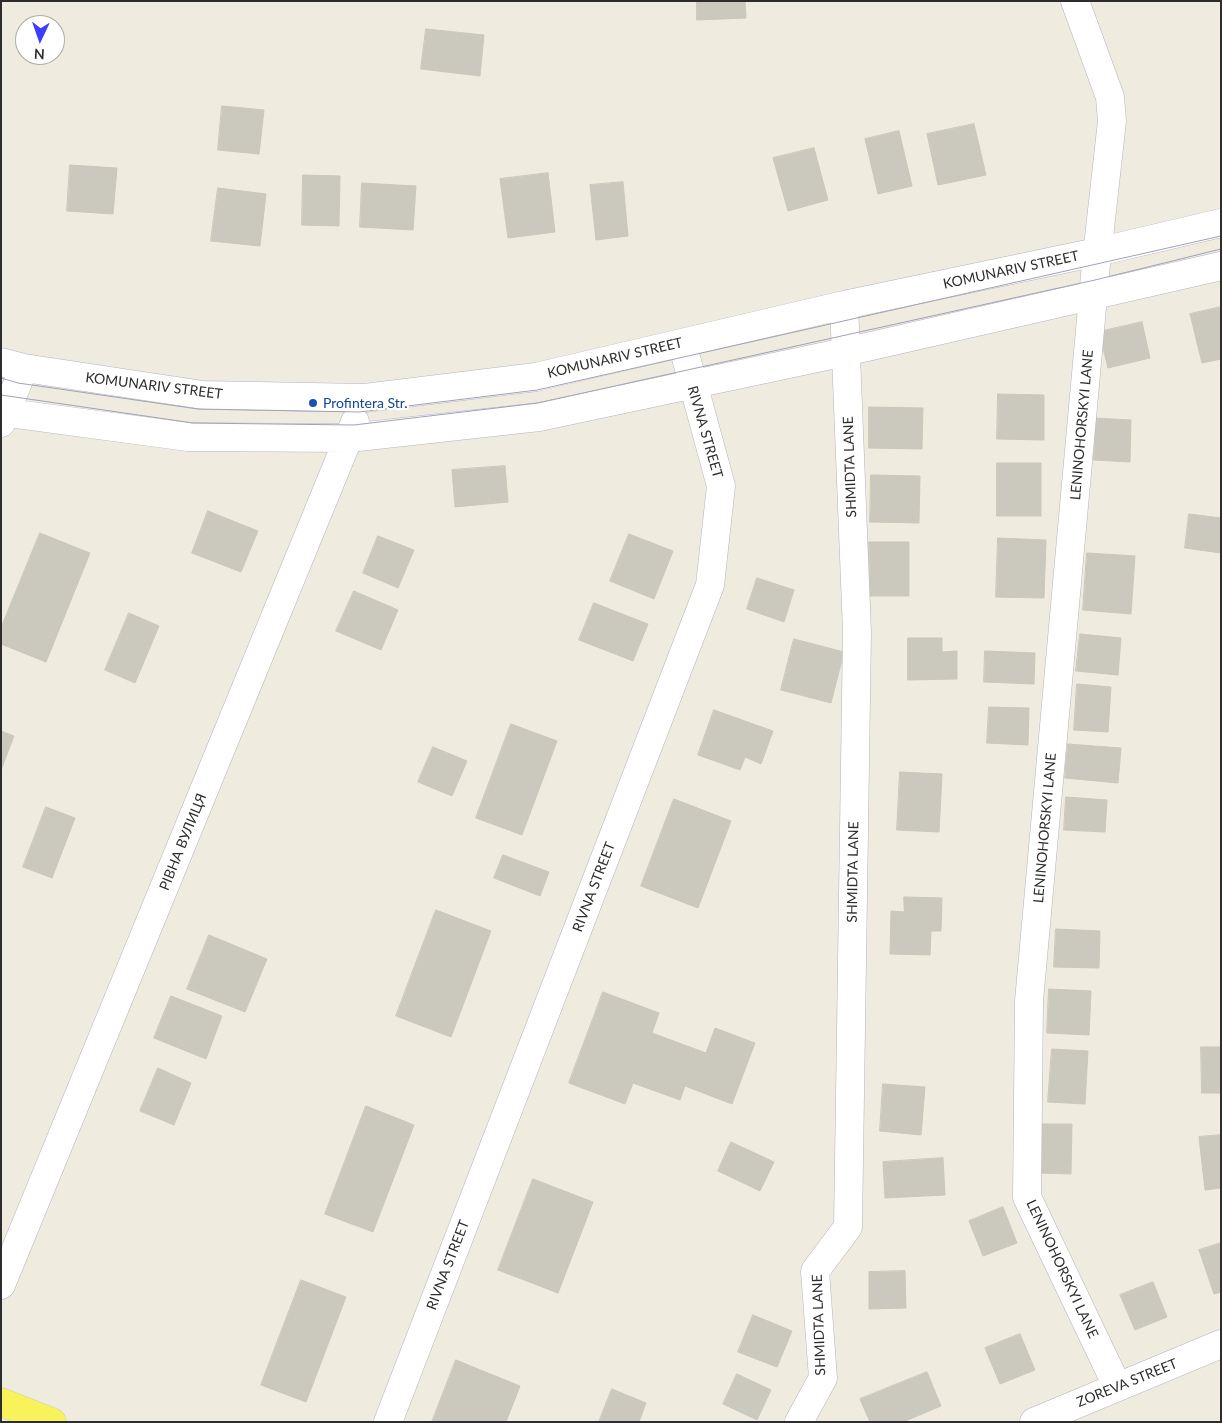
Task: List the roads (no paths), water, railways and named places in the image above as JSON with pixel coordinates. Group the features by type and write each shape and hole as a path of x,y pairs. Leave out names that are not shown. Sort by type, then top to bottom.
{"main road":[{"path":"1,1402 52,1422"}],"street":[{"name":"LENINOHORSKYI LANE","path":"1074,1 1110,97 1112,120 1098,252 1029,1001 1027,1196 1117,1386"},
{"name":"KOMUNARIV STREET","path":"13,365 203,395 365,398 536,377 844,305 1098,252 1221,223"},
{"path":"13,365 2,416 188,437 350,438 539,417 846,352 1221,266"},
{"name":"SHMIDTA LANE","path":"799,1422 823,1378 815,1271 848,1226 857,632 844,305"},
{"name":"RIVNA STREET","path":"388,1422 710,585 721,486 691,384 682,343"},
{"name":"РІВНА ВУЛИЦЯ","path":"1,1286 365,398"},
{"name":"ZOREVA STREET","path":"1034,1422 1221,1344"}],"tram line":[{"path":"1,378 18,383 198,409 359,412 537,390 1221,236"},
{"path":"1,395 193,423 354,425 538,403 1095,280 1221,249"}],"place":[{"name":"Profintera Str.","path":"313,403"}]}
